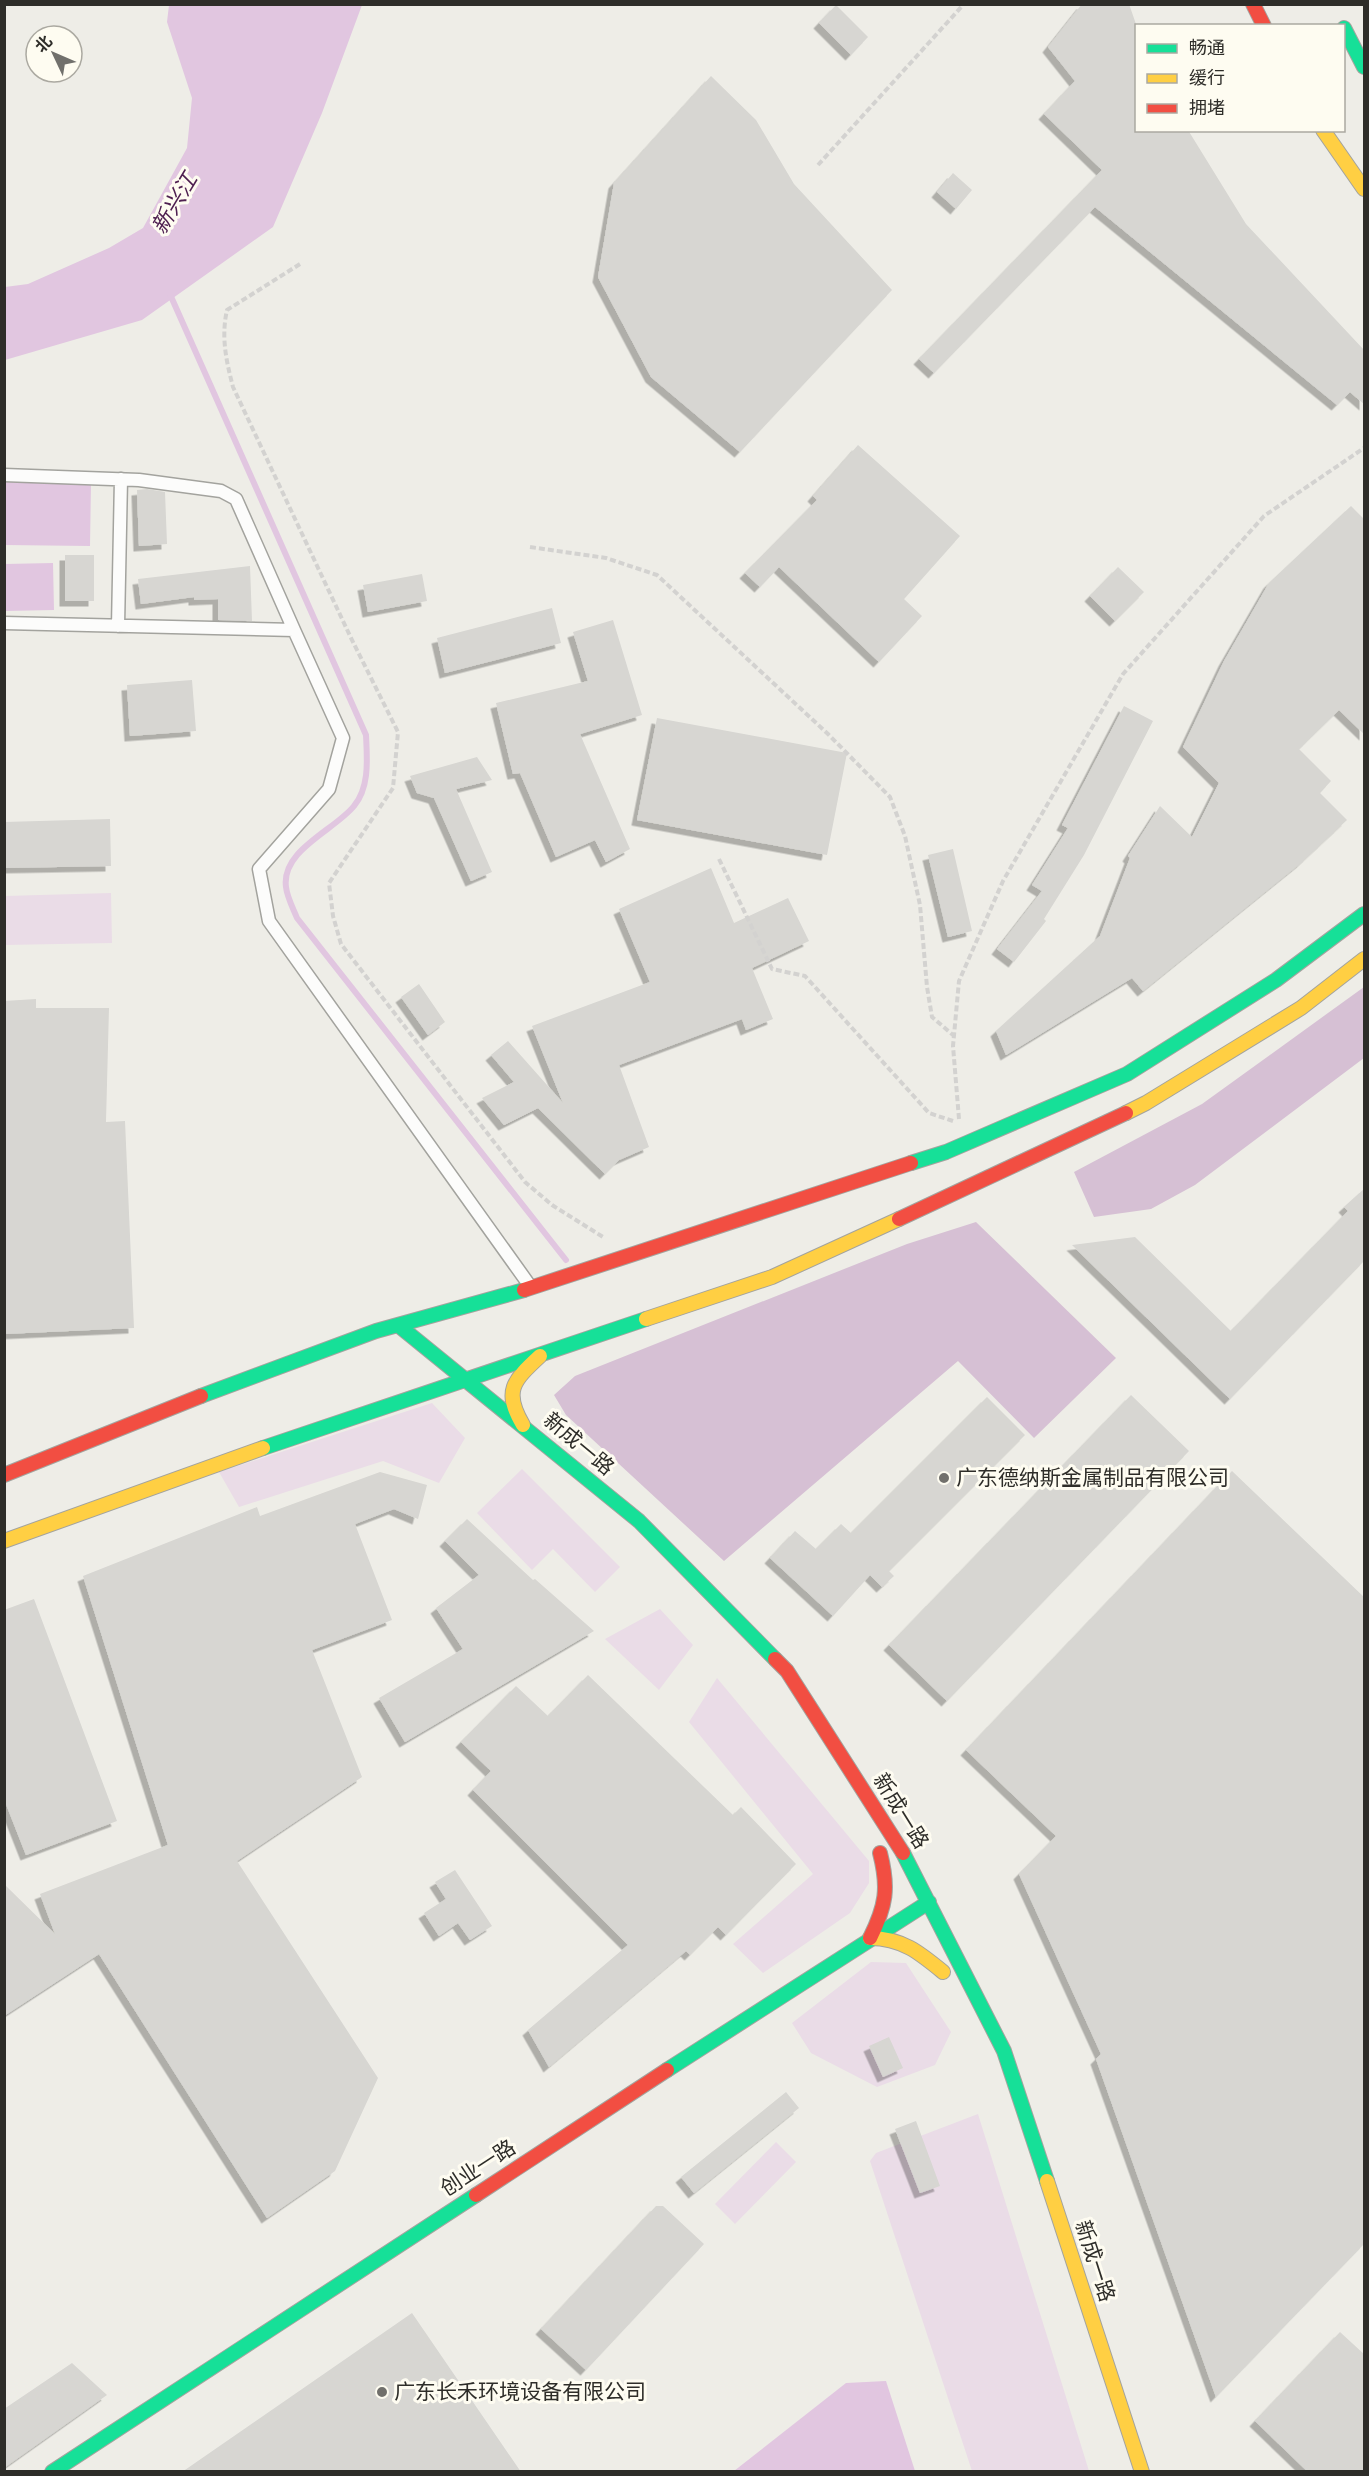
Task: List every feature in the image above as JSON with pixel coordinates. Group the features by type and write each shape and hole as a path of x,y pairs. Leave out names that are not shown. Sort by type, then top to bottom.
{"main road":[{"path":"1252,4 1263,24"},
{"path":"1345,30 1365,67"},
{"path":"1324,132 1365,189"},
{"path":"4,1475 125,1425 376,1331 532,1288 946,1152 1127,1074 1276,980 1365,914"},
{"path":"4,1541 199,1470 450,1391 468,1380 772,1277 1146,1103 1301,1008 1365,959"},
{"name":"新成一路","path":"398,1325 639,1521 787,1671 911,1866 1004,2051 1142,2472"},
{"path":"376,1331 393,1345"},
{"path":"523,1425 512,1404 514,1387 521,1375 540,1356"},
{"path":"428,1373 450,1391"},
{"name":"新成一路","path":"870,1938 883,1914 887,1893 886,1874 877,1848 899,1884"},
{"name":"创业一路","path":"52,2472 870,1938 929,1902"},
{"path":"870,1938 889,1937 904,1942 945,1977 928,1941"}],"lane":[{"path":"4,475 121,479 221,491 236,499 343,738 329,789 259,869 269,921 532,1288"},
{"path":"118,626 121,479"},
{"path":"4,623 294,630"}],"path":[{"path":"818,165 964,4"},
{"path":"300,264 227,309 223,325 224,350 233,387 351,638 398,732 393,788 329,883 333,916 341,944 525,1182 552,1205 631,1256"},
{"path":"719,859 772,969 805,976 929,1113 960,1123 954,1035 959,981 1003,881 1123,674 1264,516 1365,448"},
{"path":"530,547 606,558 657,575 828,734 890,797 905,836 920,905 932,1017 954,1035"}],"shaded area":[{"path":"111,893 112,943 5,945 5,896"},
{"path":"1364,987 1364,1058 1195,1185 1151,1209 1094,1217 1074,1172 1202,1104"},
{"path":"976,1222 1116,1358 1034,1438 958,1361 724,1561 566,1415 554,1395 575,1376 907,1244"},
{"path":"432,1403 465,1438 439,1483 383,1461 239,1507 219,1472"},
{"path":"522,1469 620,1567 595,1592 553,1549 532,1570 477,1513"},
{"path":"660,1609 693,1645 659,1690 605,1639"},
{"path":"717,1678 869,1861 869,1883 850,1913 763,1973 733,1944 813,1874 689,1722"},
{"path":"871,1962 906,1963 951,2032 935,2065 877,2087 811,2053 792,2023"},
{"path":"978,2114 1089,2471 972,2471 870,2161 876,2153"},
{"path":"776,2142 796,2162 735,2224 715,2204"}],"water":[{"name":"新兴江","path":"169,5 362,5 322,113 273,227 142,320 5,360 5,287 28,284 109,248 143,228 187,148 192,98 167,22"},
{"path":"5,482 91,483 90,546 5,545"},
{"path":"53,563 54,610 5,611 5,564"},
{"path":"886,2381 915,2471 734,2471 846,2383"}],"building":[{"path":"1082,4 1129,4 1136,24 1135,132 1189,132 1246,224 1365,351 1365,405 1350,392 1337,405 1095,207 934,373 919,359 1102,170 1044,114 1075,81 1048,47"},
{"path":"836,5 868,37 851,55 819,23"},
{"path":"711,76 756,120 794,184 892,290 740,452 651,377 598,277 614,183"},
{"path":"953,173 972,190 956,209 937,192"},
{"path":"858,445 960,536 904,599 922,616 879,662 779,567 760,587 745,573 817,500 813,496"},
{"path":"137,490 165,492 167,544 139,546"},
{"path":"1351,506 1365,520 1365,735 1339,710 1299,749 1331,781 1320,793 1347,820 1301,863 1143,991 1132,978 1006,1055 996,1031 1100,936 1130,858 1128,856 1160,806 1192,837 1219,783 1183,747 1224,661 1269,583"},
{"path":"65,555 94,555 94,601 65,601"},
{"path":"250,566 252,621 218,620 218,599 194,600 194,597 141,604 138,579"},
{"path":"1118,567 1144,592 1115,621 1090,596"},
{"path":"422,574 427,601 368,612 363,585"},
{"path":"552,608 561,643 445,673 437,638"},
{"path":"613,620 642,715 580,734 630,849 606,862 595,840 556,857 520,773 513,774 496,703 588,681 573,632"},
{"path":"192,680 196,731 130,736 127,685"},
{"path":"1124,706 1153,721 1084,855 1044,919 1046,921 1014,962 997,949 1042,891 1032,885 1068,828 1062,825"},
{"path":"657,718 847,753 827,855 637,820"},
{"path":"477,757 492,780 456,789 492,872 471,881 434,798 417,793 410,776"},
{"path":"110,819 111,866 4,868 4,822"},
{"path":"953,849 972,931 948,937 928,855"},
{"path":"711,868 734,923 788,898 809,941 752,968 773,1019 746,1030 742,1019 619,1065 649,1147 619,1160 605,1174 538,1108 504,1125 482,1098 514,1082 491,1055 508,1041 563,1103 532,1026 650,982 619,909"},
{"path":"419,984 445,1022 428,1035 401,997"},
{"path":"36,999 36,1008 109,1008 106,1122 125,1121 134,1328 4,1334 4,1001"},
{"path":"1365,1188 1365,1260 1230,1399 1072,1245 1135,1237 1231,1331 1348,1211 1344,1207"},
{"path":"1131,1395 1189,1451 947,1701 889,1645"},
{"path":"987,1397 1025,1435 889,1571 894,1576 882,1587 870,1575 833,1616 770,1558 795,1531 816,1549 841,1524 851,1533"},
{"path":"1232,1471 1365,1598 1365,2243 1216,2397 1096,2059 1101,2054 1019,1874 1056,1836 966,1750"},
{"path":"380,1472 427,1485 418,1519 394,1509 355,1524 392,1620 312,1650 362,1777 237,1861 378,2078 335,2171 267,2218 99,1954 4,2016 4,1884 55,1934 40,1894 168,1845 83,1576 257,1507 260,1516"},
{"path":"467,1519 533,1580 535,1579 594,1631 405,1742 379,1698 463,1649 436,1608 479,1575 445,1541"},
{"path":"34,1599 117,1821 26,1855 4,1799 4,1610"},
{"path":"588,1675 733,1815 741,1807 796,1864 726,1935 718,1927 690,1955 686,1951 549,2067 528,2030 628,1945 473,1790 491,1771 461,1742 516,1686 548,1716"},
{"path":"455,1870 492,1926 470,1940 458,1923 439,1936 424,1913 446,1899 435,1882"},
{"path":"889,2037 903,2068 883,2077 869,2046"},
{"path":"786,2092 799,2108 694,2193 681,2177"},
{"path":"916,2121 940,2186 920,2193 895,2129"},
{"path":"656,2206 663,2206 704,2244 586,2370 541,2329"},
{"name":"广东长禾环境设备有限公司","path":"412,2313 521,2472 182,2472"},
{"path":"1340,2332 1365,2355 1365,2472 1308,2472 1255,2421"},
{"path":"72,2363 107,2395 4,2468 4,2409"}],"waterway":[{"path":"169,292 366,735 366,772 363,790 354,806 300,851 292,862 287,874 286,887 290,903 297,918 566,1260"}],"traffic: fast":[{"path":"1345,30 1364,67"},
{"path":"911,1163 946,1152 1127,1074 1276,980 1364,914"},
{"path":"201,1396 376,1331 524,1290"},
{"path":"263,1448 646,1319"},
{"path":"398,1325 639,1521 775,1659"},
{"path":"903,1853 1004,2051 1047,2181"},
{"path":"667,2070 929,1902"},
{"path":"52,2472 476,2195"}],"traffic: slow":[{"path":"1324,132 1364,189"},
{"path":"1126,1113 1301,1008 1364,959"},
{"path":"646,1319 772,1277 899,1219"},
{"path":"523,1425 513,1403 512,1395 517,1380 540,1356"},
{"path":"4,1541 263,1448"},
{"path":"870,1938 892,1941 910,1948 943,1972"},
{"path":"1047,2181 1142,2472"}],"traffic: jam":[{"path":"1253,4 1263,24"},
{"path":"899,1219 1126,1113"},
{"path":"524,1290 911,1163"},
{"path":"4,1475 201,1396"},
{"path":"775,1659 787,1671 903,1853"},
{"path":"870,1938 883,1906 885,1887 880,1853"},
{"path":"476,2195 667,2070"}],"place":[{"name":"广东德纳斯金属制品有限公司","path":"944,1478"},
{"name":"广东长禾环境设备有限公司","path":"382,2392"}]}
